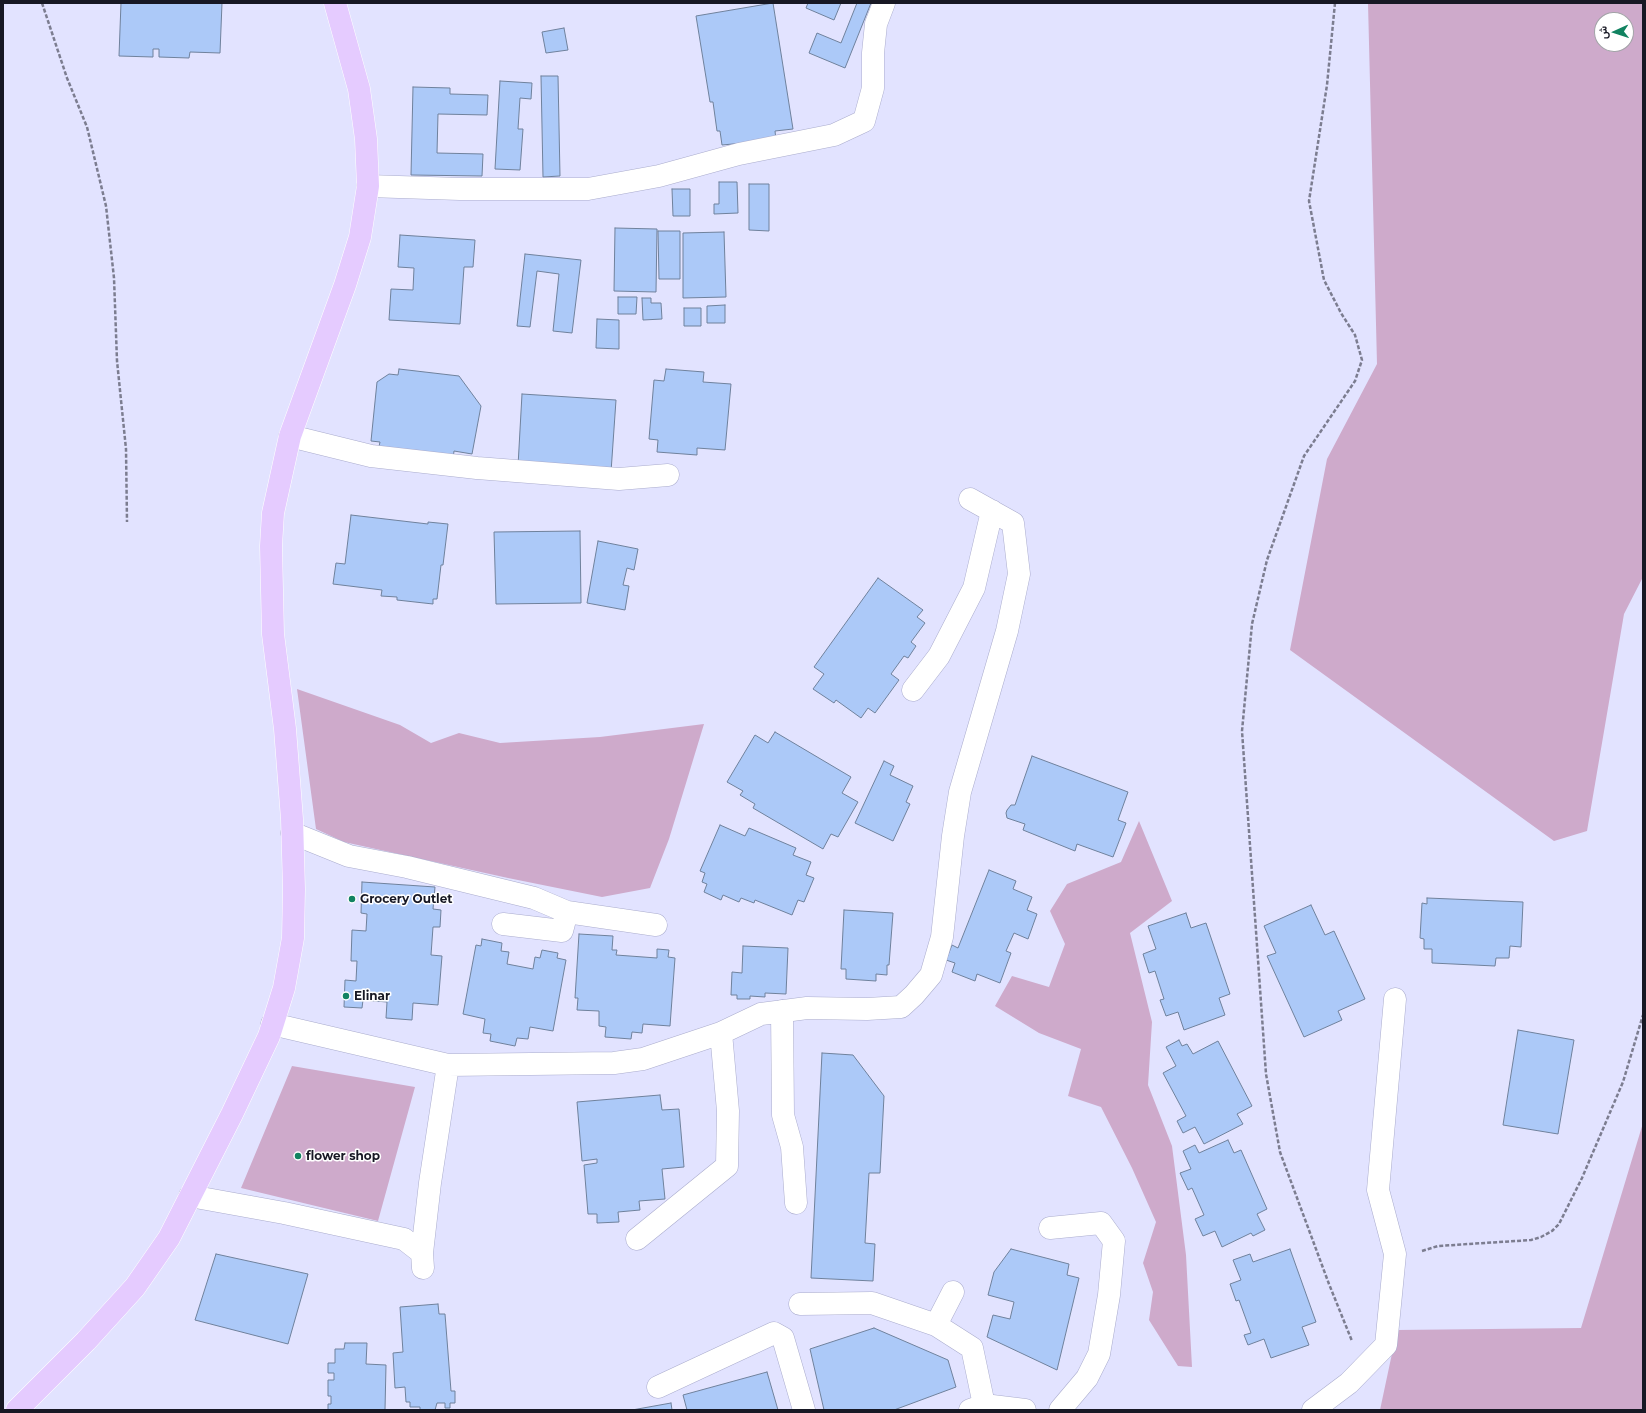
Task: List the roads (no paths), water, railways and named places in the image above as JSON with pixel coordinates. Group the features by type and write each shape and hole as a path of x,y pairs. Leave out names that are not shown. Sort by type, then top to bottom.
{"main road":[{"path":"17,1410 86,1341 135,1287 169,1238 232,1114 269,1036 284,988 293,938 294,889 285,729 273,634 271,546 273,513 290,436 345,285 360,237 368,186 366,139 359,89 335,3"}],"street":[{"path":"368,186 460,189 588,189 659,176 739,154 834,135 864,121 873,88 873,53 876,24 884,3"},
{"path":"290,436 371,456 477,468 619,479 668,475"},
{"path":"272,1024 448,1065 614,1063 643,1059 722,1033 762,1014 807,1008 867,1009 902,1007 931,975 942,937 953,836 960,792 1007,631 1019,574 1013,523 970,500"},
{"path":"913,690 939,656 974,588 992,511"},
{"path":"292,833 349,856 407,867 534,898 567,912 656,925"},
{"path":"503,924 562,931 567,912"},
{"path":"1313,1410 1349,1384 1386,1345 1395,1254 1378,1190 1394,999"},
{"path":"782,1011 783,1115 792,1147 796,1204"},
{"path":"637,1239 728,1166 728,1111 722,1033"},
{"path":"190,1196 284,1213 404,1239 422,1261 430,1183 448,1065"},
{"path":"1050,1228 1101,1223 1114,1242 1109,1295 1100,1354 1087,1378 1060,1410"},
{"path":"936,1325 953,1292"},
{"path":"800,1304 872,1303 936,1325 972,1348 977,1408 1025,1410"},
{"path":"658,1387 774,1333 784,1338 804,1410"}],"place":[{"name":"Grocery Outlet","path":"352,899"},
{"name":"Elinar","path":"346,996"},
{"name":"flower shop","path":"298,1156"}]}
